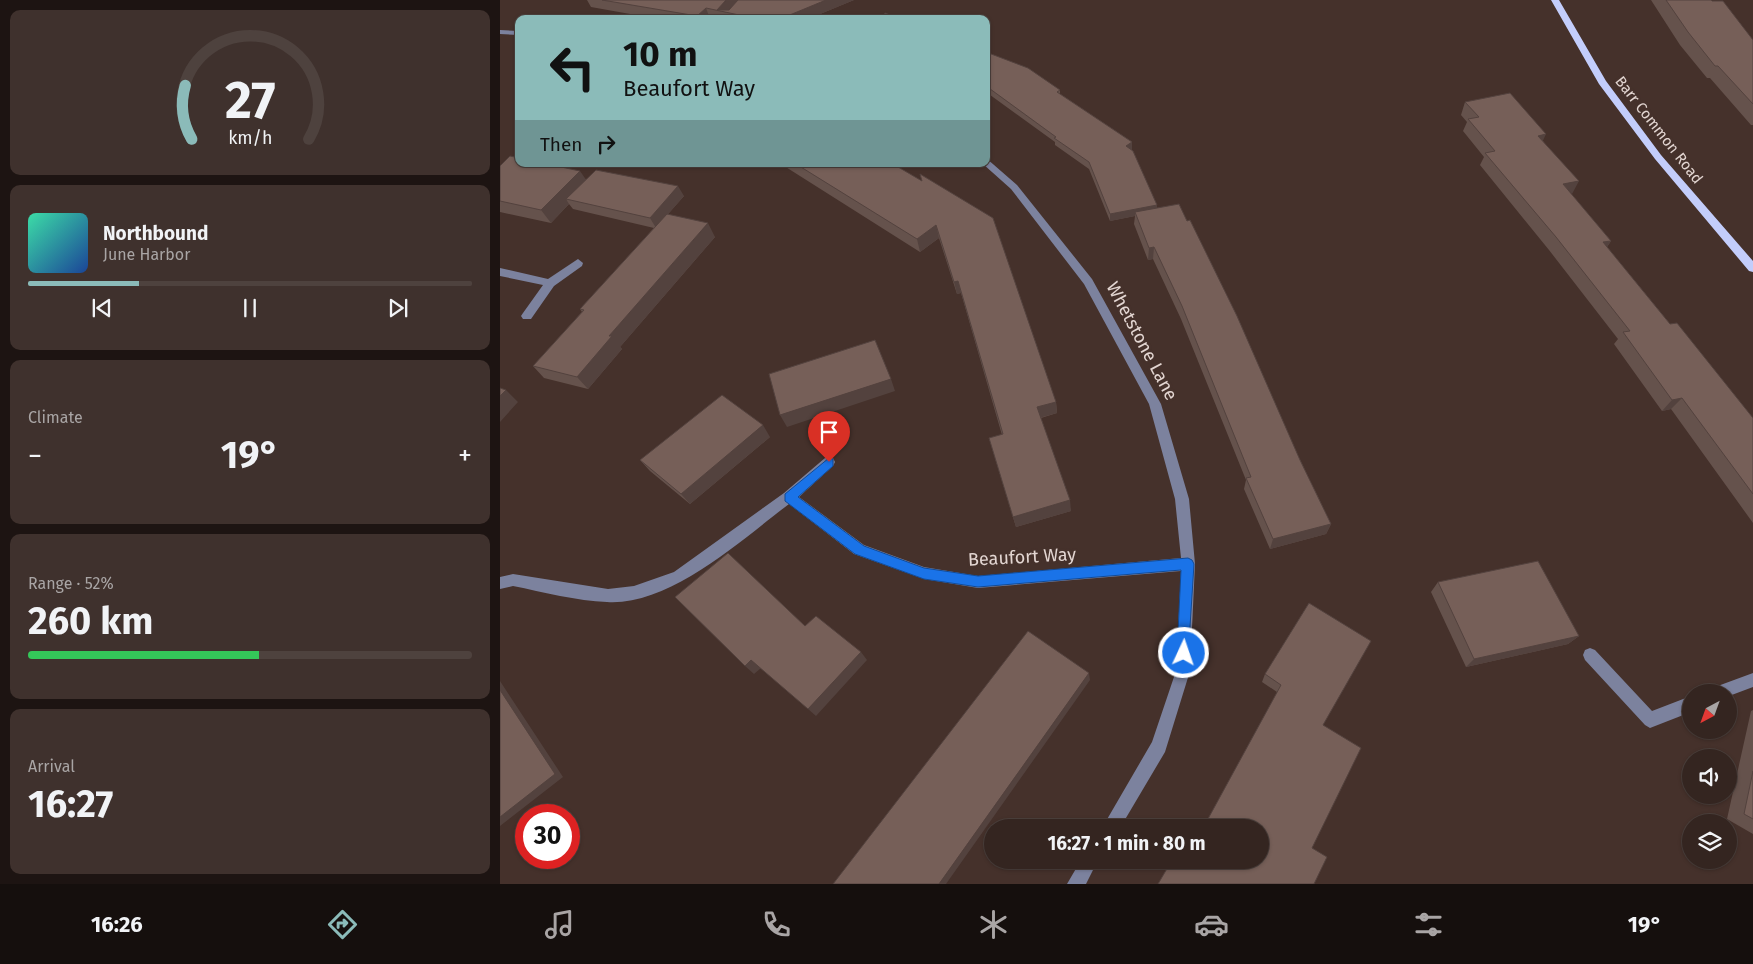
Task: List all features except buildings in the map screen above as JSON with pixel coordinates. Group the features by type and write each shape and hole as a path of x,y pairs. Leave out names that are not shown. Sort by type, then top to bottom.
{"main road":[{"name":"Barr Common Road","path":"1555,0 1607,89 1658,157 1753,268"}],"street":[{"path":"500,32 515,33"},
{"name":"Whetstone Lane","path":"990,165 1014,187 1088,282 1155,404 1182,499 1188,564 1183,671 1159,746 1115,819"},
{"path":"527,316 550,282 578,263"},
{"path":"500,272 550,282"},
{"path":"500,584 514,580 608,596 634,594 679,577 789,498 829,462"},
{"name":"Beaufort Way","path":"789,498 859,550 924,573 978,582 1188,564"},
{"path":"1590,655 1650,720 1682,708"},
{"path":"1738,685 1753,680"},
{"path":"1076,884 1085,869"}],"route":[{"path":"829,462 789,498 859,550 924,573 978,582 1188,564 1184,653"}]}
